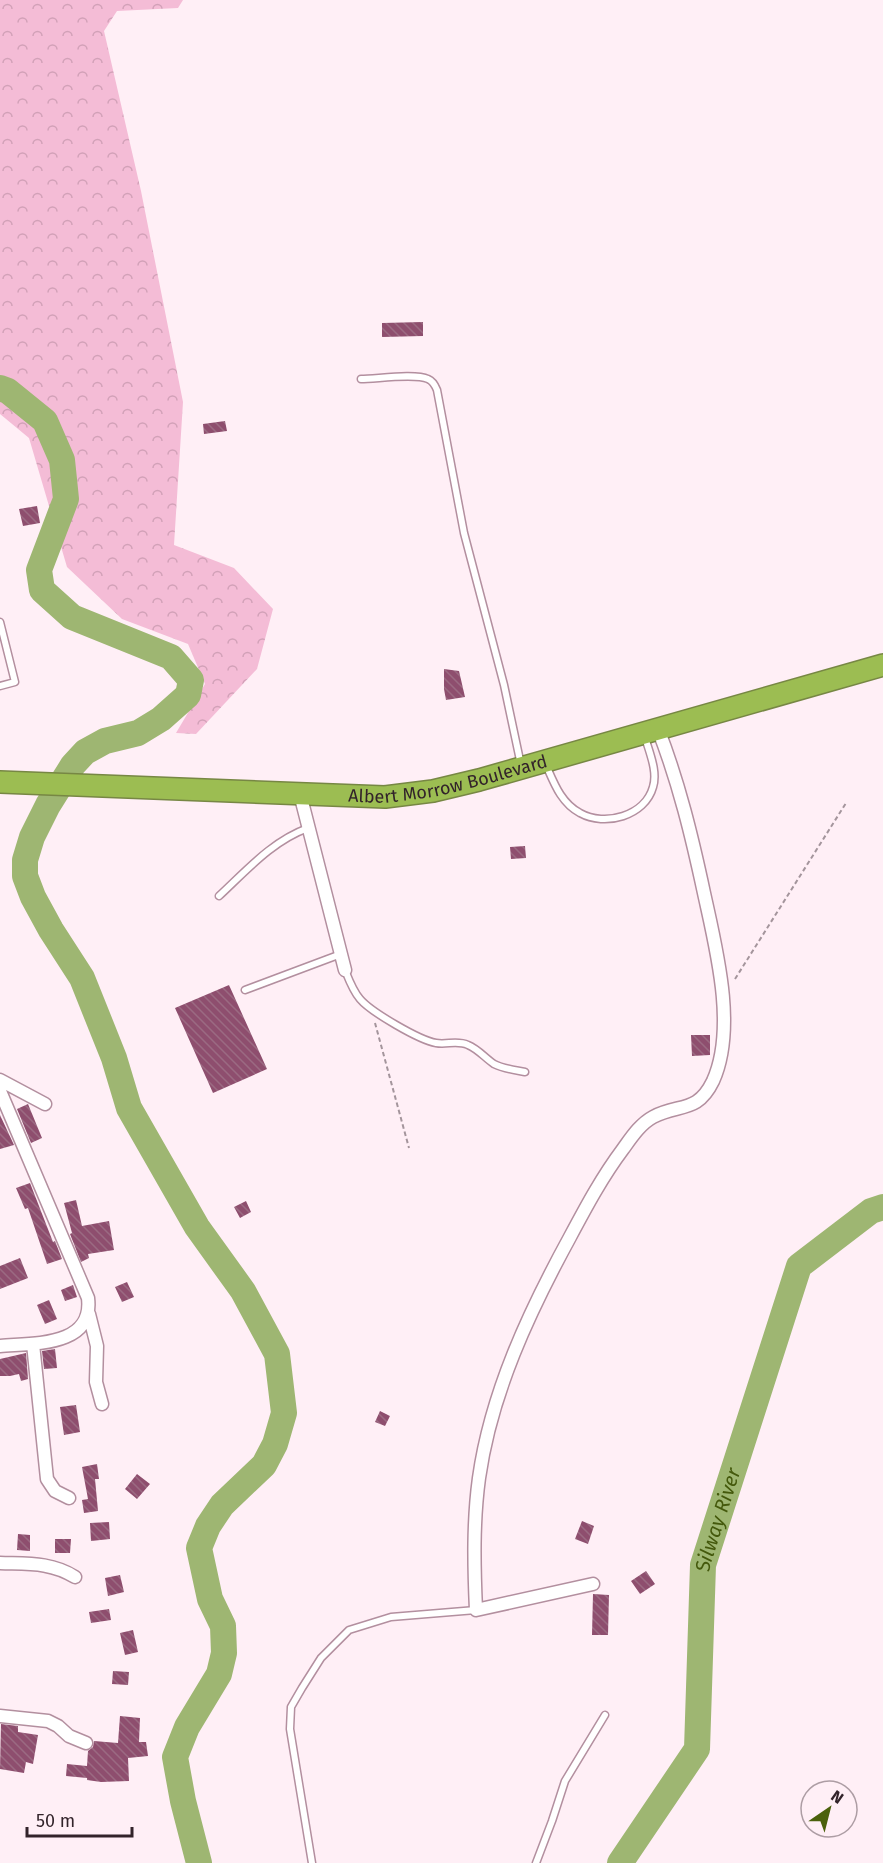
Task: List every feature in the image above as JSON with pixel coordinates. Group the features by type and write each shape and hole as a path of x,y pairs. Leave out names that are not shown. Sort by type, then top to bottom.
{"highway":[{"name":"Albert Morrow Boulevard","path":"0,782 385,797 433,791 522,768 883,664"}],"street":[{"path":"593,1584 476,1610 474,1552 479,1478 498,1393 525,1327 556,1262 598,1185 641,1127 653,1117 691,1106 702,1098 712,1082 719,1062 724,997 717,951 688,818 676,778 651,731"},
{"path":"300,795 345,970"},
{"path":"0,1080 45,1104"},
{"path":"0,1091 88,1298 89,1314 97,1346 96,1382 102,1404"},
{"path":"0,1346 33,1344 75,1334 89,1314"},
{"path":"33,1344 47,1479 56,1491 69,1498"},
{"path":"0,1563 53,1567 62,1569 75,1577"},
{"path":"0,1716 48,1721 69,1736 86,1743"}],"lane":[{"path":"361,379 415,376 427,378 433,382 437,390 464,533 504,685 522,768"},
{"path":"0,622 15,682 0,686"},
{"path":"545,761 560,795 580,813 599,819 628,816 643,804 653,787 651,731"},
{"path":"219,896 280,842 309,828"},
{"path":"245,990 341,954"},
{"path":"345,970 355,993 362,1001 421,1038 438,1043 456,1042 470,1045 493,1063 525,1072"},
{"path":"312,1863 290,1729 291,1707 321,1658 349,1630 391,1617 476,1610"},
{"path":"536,1863 565,1781 604,1715"}],"path":[{"path":"724,997 846,803"},
{"path":"371,1008 409,1148"}],"green space":[{"path":"0,0 183,0 178,8 117,11 104,31 141,191 183,402 174,545 234,568 273,609 257,669 196,734 176,733 205,684 188,644 122,619 67,567 29,438 0,414"}],"building":[{"path":"423,322 423,336 382,337 382,323"},
{"path":"225,421 227,431 204,434 203,424"},
{"path":"37,506 40,523 23,526 19,509"},
{"path":"444,669 459,671 465,697 446,700"},
{"path":"525,846 526,858 511,859 510,847"},
{"path":"229,985 267,1069 213,1093 175,1008"},
{"path":"691,1035 710,1035 710,1055 692,1056"},
{"path":"28,1104 42,1138 31,1143 17,1109"},
{"path":"0,1115 14,1145 0,1149"},
{"path":"30,1183 62,1259 47,1264 28,1208 25,1209 16,1188"},
{"path":"76,1200 82,1226 109,1221 114,1250 88,1254 89,1258 81,1262 70,1234 72,1233 64,1203"},
{"path":"246,1201 251,1212 240,1218 234,1207"},
{"path":"20,1258 28,1278 0,1289 0,1266"},
{"path":"127,1282 134,1297 122,1302 115,1287"},
{"path":"73,1285 77,1297 65,1301 61,1290"},
{"path":"49,1300 57,1319 45,1324 37,1305"},
{"path":"55,1349 57,1368 44,1369 42,1351"},
{"path":"26,1353 28,1379 21,1381 19,1374 0,1376 0,1359"},
{"path":"76,1405 80,1432 64,1435 60,1407"},
{"path":"380,1411 390,1416 385,1426 375,1422"},
{"path":"97,1464 99,1479 95,1479 98,1511 84,1513 82,1500 88,1499 82,1467"},
{"path":"137,1474 150,1484 137,1499 125,1489"},
{"path":"582,1521 594,1526 588,1544 575,1539"},
{"path":"109,1522 110,1539 91,1541 90,1523"},
{"path":"18,1534 30,1535 30,1551 17,1550"},
{"path":"55,1539 71,1539 70,1553 55,1553"},
{"path":"646,1571 655,1584 640,1594 631,1581"},
{"path":"120,1575 124,1592 108,1596 105,1578"},
{"path":"593,1594 609,1595 608,1635 592,1635"},
{"path":"109,1609 111,1620 91,1623 89,1612"},
{"path":"133,1630 138,1652 125,1655 120,1633"},
{"path":"113,1671 129,1672 128,1685 112,1684"},
{"path":"120,1716 140,1718 139,1742 146,1742 148,1756 128,1758 129,1781 101,1782 66,1776 67,1764 87,1766 88,1751 93,1747 94,1741 118,1743"},
{"path":"1,1724 18,1726 18,1732 38,1735 33,1764 26,1762 24,1773 0,1769"}],"waterway":[{"path":"0,388 8,391 45,421 62,460 66,499 39,570 42,590 72,617 171,657 191,680 188,695 161,719 138,733 105,741 85,752 73,765 48,805 32,837 25,860 25,876 33,897 51,930 82,978 114,1058 129,1108 197,1227 243,1291 277,1354 284,1413 275,1444 264,1465 222,1505 208,1526 199,1548 210,1599 223,1626 224,1653 219,1674 187,1727 175,1757 183,1801 199,1863"},
{"name":"Silway River","path":"620,1863 697,1749 703,1565 799,1266 871,1211 883,1207"}]}
